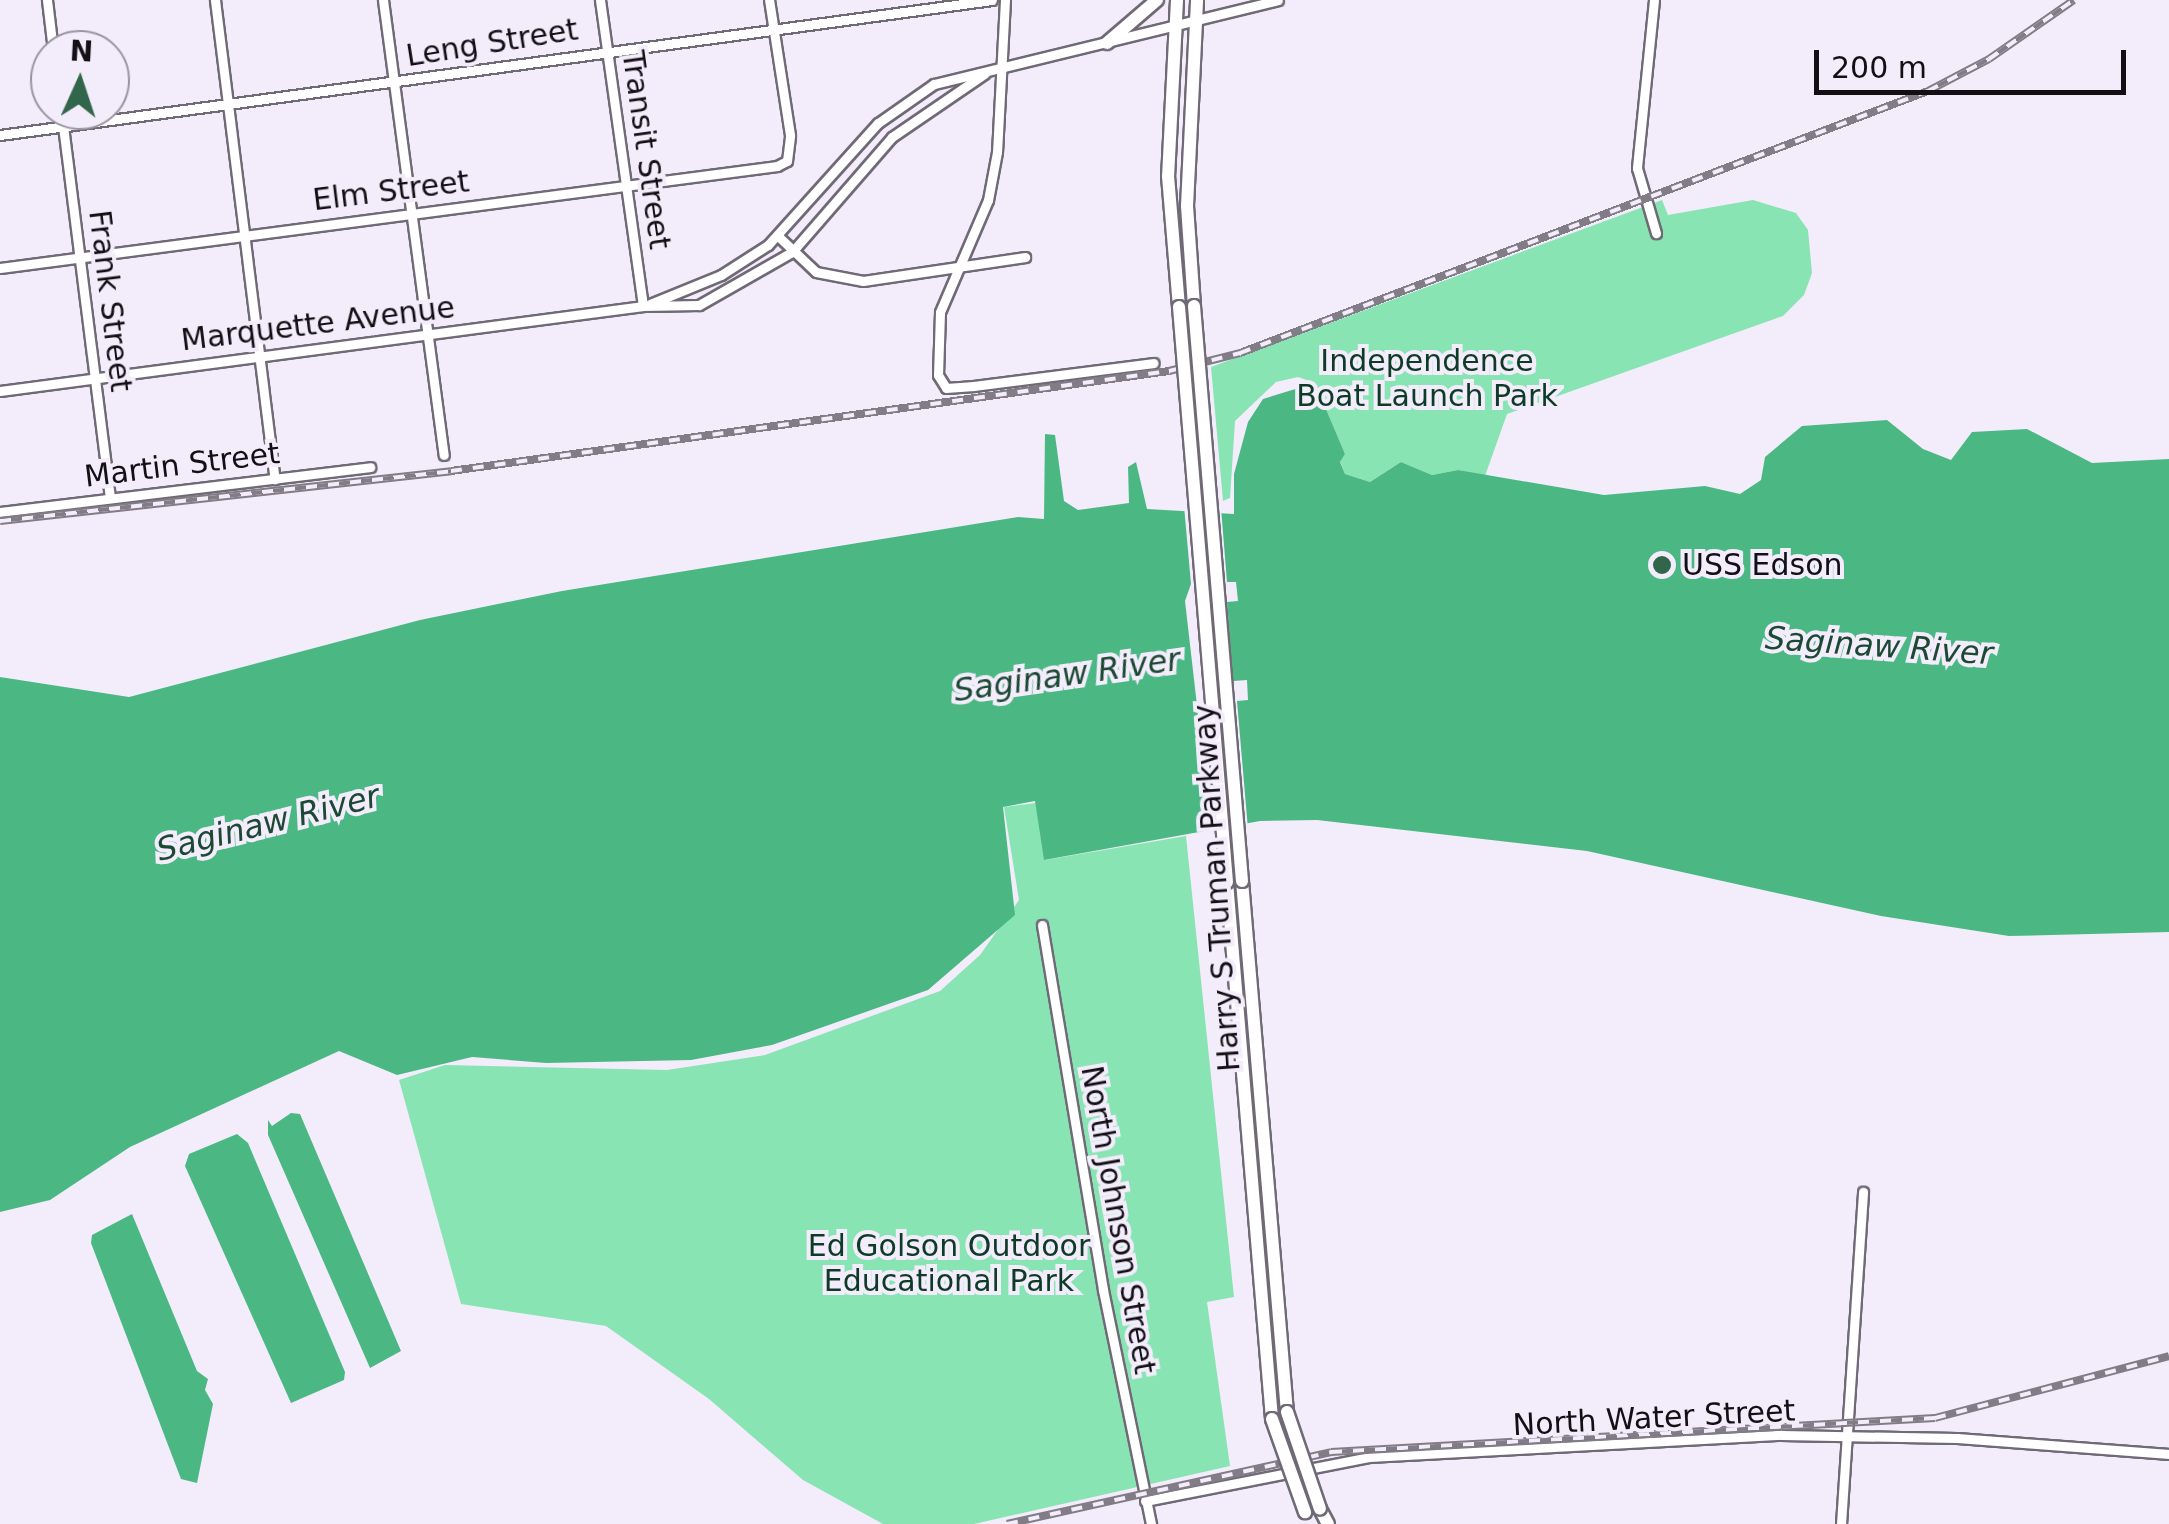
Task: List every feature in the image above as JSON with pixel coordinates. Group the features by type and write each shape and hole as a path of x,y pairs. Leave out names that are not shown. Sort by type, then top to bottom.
{"main road":[{"path":"1107,43 1157,0"},
{"name":"Harry S Truman Parkway","path":"1176,0 1168,176 1272,1418 1308,1518"},
{"name":"Harry S Truman Parkway","path":"1197,0 1187,206 1287,1412 1328,1524"}],"street":[{"path":"46,0 50,30"},
{"path":"215,0 275,479"},
{"path":"383,0 444,455"},
{"name":"Transit Street","path":"600,0 643,306"},
{"path":"769,0 773,30"},
{"name":"Leng Street","path":"130,119 395,84 607,50 992,0"},
{"path":"1004,0 997,152 964,263 936,333 936,365 946,388 1154,364"},
{"name":"Marquette Avenue","path":"643,306 721,275 778,236 892,111 934,84 1278,0"},
{"path":"1654,0 1637,168 1656,233"},
{"name":"Elm Street","path":"0,268 625,187 787,161 790,135 773,30"},
{"name":"Marquette Avenue","path":"0,390 643,306 699,305 744,285 792,252 892,137 984,74"},
{"name":"Leng Street","path":"0,136 47,130"},
{"name":"Frank Street","path":"63,130 110,498"},
{"path":"778,236 816,272 863,281 964,263 1025,257"},
{"name":"Martin Street","path":"0,512 370,468"},
{"name":"North Johnson Street","path":"1042,924 1150,1524"},
{"path":"1841,1524 1863,1192"},
{"name":"North Water Street","path":"1145,1501 1369,1457 1844,1436 2169,1454"}],"green space":[{"name":"Independence Boat Launch Park","path":"1662,200 1668,215 1753,200 1796,213 1808,230 1812,273 1804,295 1783,316 1507,414 1485,476 1458,470 1432,475 1401,462 1370,482 1345,474 1340,461 1345,454 1315,383 1298,377 1276,382 1235,421 1230,498 1223,501 1211,367"},
{"name":"Ed Golson Outdoor Educational Park","path":"1036,803 1045,860 1186,836 1234,1297 1207,1302 1230,1466 974,1524 883,1524 803,1480 709,1399 606,1326 461,1304 399,1080 445,1065 667,1070 765,1055 940,991 980,955 1019,900 1004,807"}],"water":[{"name":"Saginaw River","path":"1315,383 1345,454 1340,462 1345,474 1370,482 1401,462 1432,475 1458,470 1604,495 1705,486 1740,494 1761,480 1765,457 1802,426 1887,420 1923,449 1951,460 1972,432 2027,429 2092,463 2169,459 2169,932 2009,936 1881,916 1587,851 1317,820 1260,821 1044,860 1035,801 1003,807 1015,915 928,990 772,1045 691,1060 546,1063 472,1057 397,1075 339,1051 130,1147 50,1200 0,1212 0,677 129,697 420,620 562,591 1018,517 1044,519 1045,434 1055,435 1064,501 1078,510 1129,503 1128,467 1136,462 1147,509 1234,514 1234,474 1248,422 1263,399"},
{"path":"291,1113 300,1114 401,1351 370,1368 268,1135 268,1120 272,1126"},
{"path":"237,1134 248,1143 345,1372 344,1380 291,1403 185,1166 189,1154"},
{"path":"132,1214 197,1371 208,1379 205,1390 213,1404 197,1483 181,1479 91,1243 92,1235"}],"pier":[{"path":"1184,506 1221,508 1227,582 1236,582 1238,601 1227,602 1233,681 1247,680 1248,700 1237,701 1248,829 1212,836 1185,601 1191,584"}],"railway":[{"path":"0,521 451,471 1169,371 1240,353 1928,91 1989,59 2074,0"},
{"path":"1007,1524 1331,1452 1935,1418 2169,1356"}],"place":[{"name":"USS Edson","path":"1662,565"}]}
